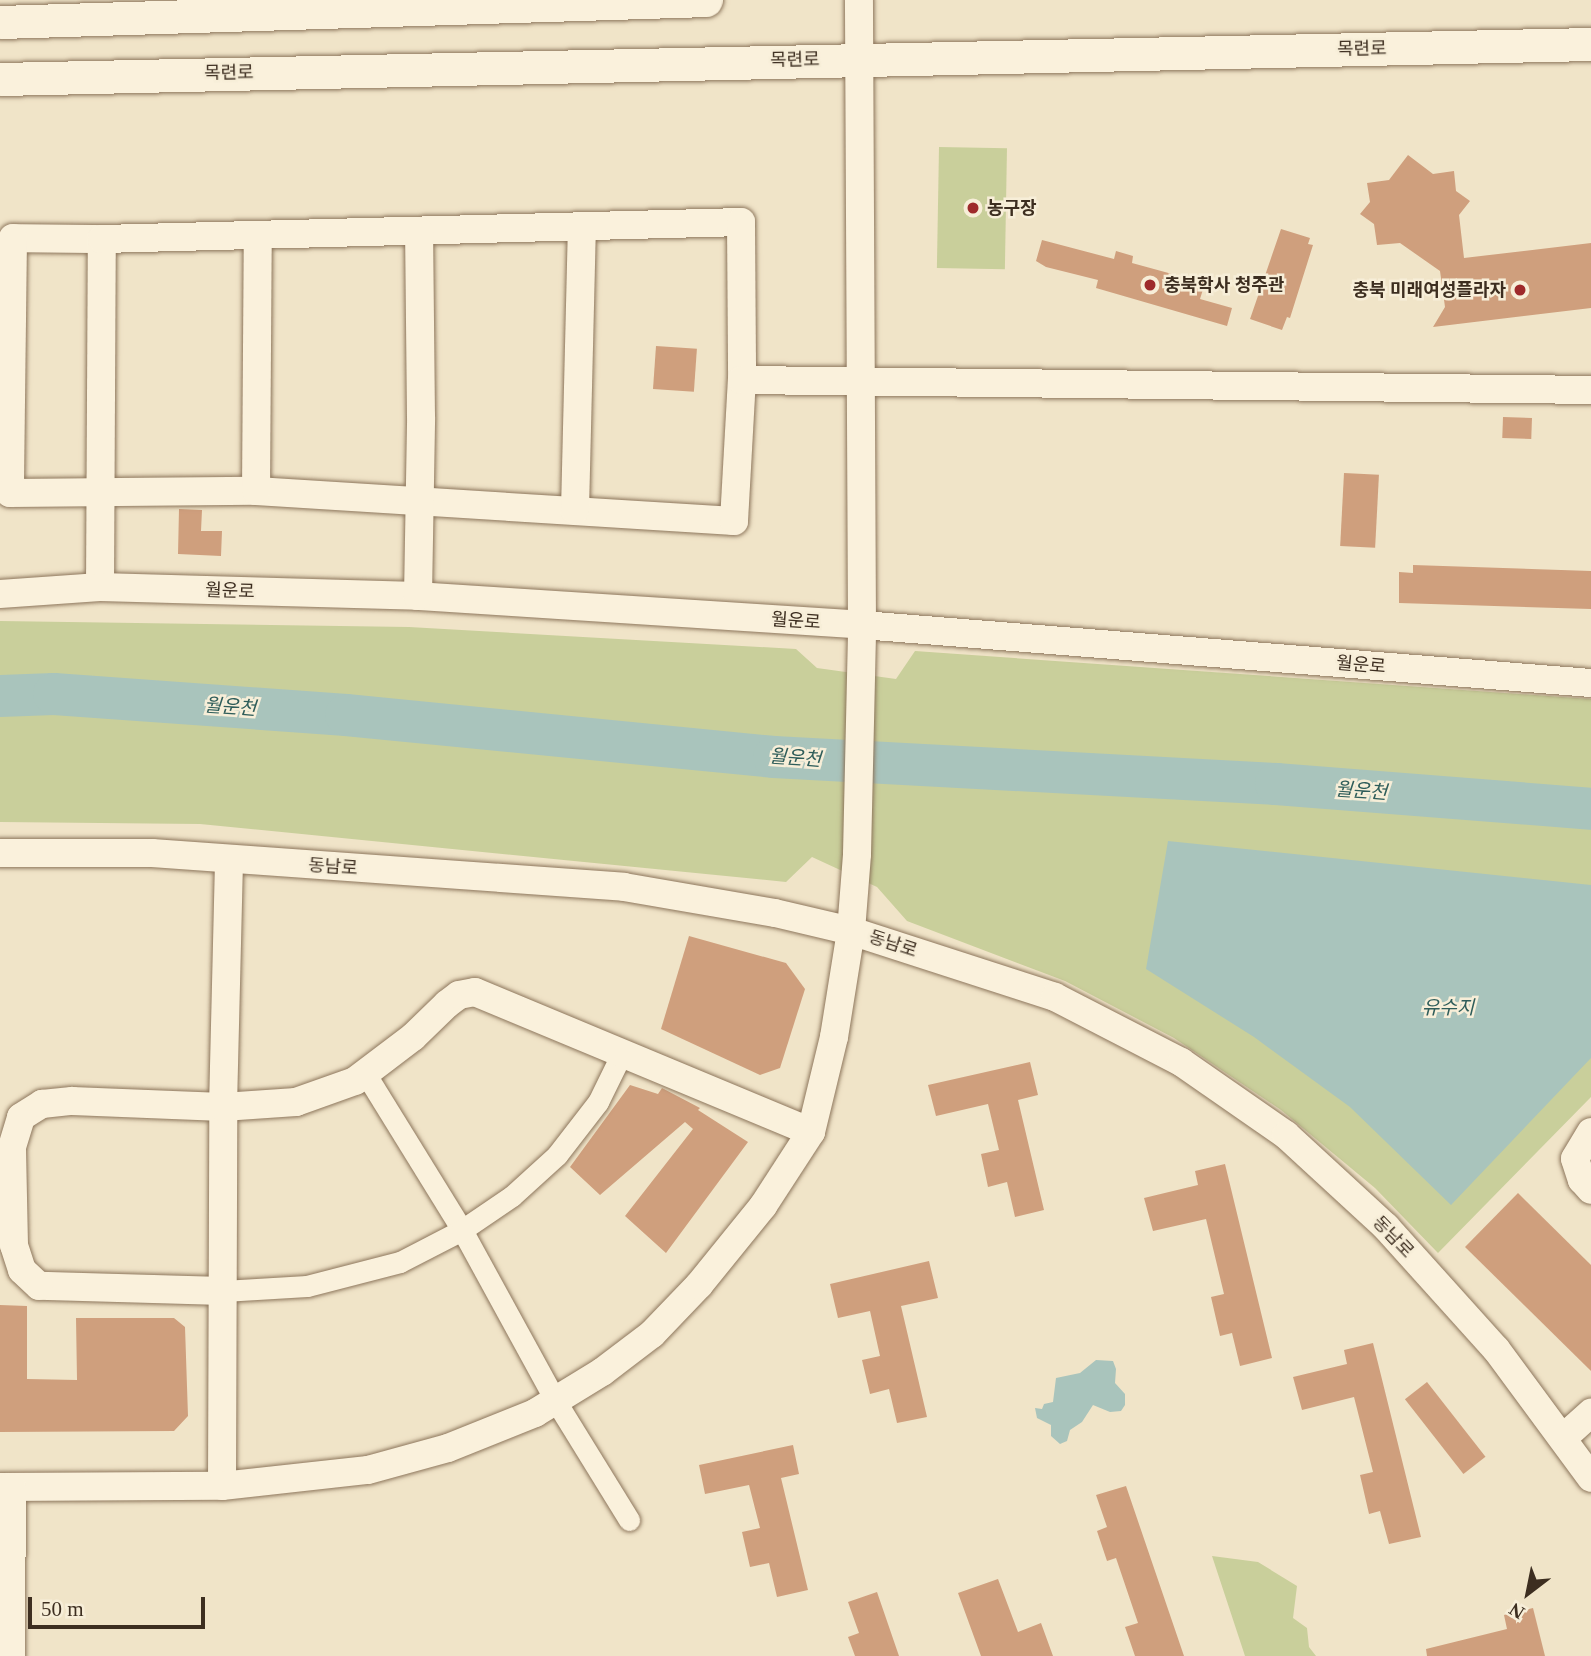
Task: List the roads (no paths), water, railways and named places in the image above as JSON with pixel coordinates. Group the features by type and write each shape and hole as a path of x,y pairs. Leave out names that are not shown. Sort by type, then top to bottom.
{"street":[{"path":"0,22 706,0"},
{"path":"11,1656 6,1487 222,1486 368,1470 448,1448 535,1412 602,1372 652,1334 763,1206 811,1132 834,1037 851,931 857,854 862,625 859,0"},
{"name":"목련로","path":"0,79 1591,44"},
{"path":"741,222 742,380 734,521 256,491 101,490 10,493 13,238 102,239 582,226 741,222"},
{"path":"575,510 582,226"},
{"path":"418,596 419,231"},
{"path":"256,491 258,235"},
{"path":"100,587 102,239"},
{"path":"742,380 1591,390"},
{"name":"월운로","path":"0,594 100,587 418,596 862,625 1591,683"},
{"name":"동남로","path":"0,853 152,853 624,887 775,913 851,931 1055,997 1181,1062 1286,1135 1386,1227 1496,1349 1591,1478"},
{"path":"222,1486 223,1107 229,860"},
{"path":"623,1051 598,1102 557,1155 512,1196 461,1230 400,1262 320,1283 223,1291 39,1286 22,1270 14,1245 12,1147 21,1117 42,1104 85,1101 223,1107 296,1102 355,1081 413,1037 459,995 475,992 623,1051 811,1132"},
{"path":"365,1073 461,1230 555,1401 629,1520"},
{"path":"1591,1132 1575,1159 1582,1180 1591,1190"},
{"path":"1563,1438 1591,1413"}],"water":[{"name":"유수지","path":"1168,841 1591,885 1591,1058 1451,1205 1350,1107 1254,1037 1146,969"},
{"path":"1096,1360 1113,1361 1116,1369 1115,1383 1125,1394 1125,1405 1121,1411 1110,1412 1093,1405 1082,1422 1070,1430 1067,1441 1060,1444 1051,1436 1051,1425 1037,1418 1035,1408 1042,1409 1044,1404 1053,1402 1056,1378 1080,1373"}],"waterway":[{"name":"월운천","path":"0,696 54,694 346,715 774,757 1276,784 1591,809"}],"place":[{"name":"농구장","path":"973,208"},
{"name":"충북학사 청주관","path":"1150,285"},
{"name":"충북 미래여성플라자","path":"1520,290"}]}
